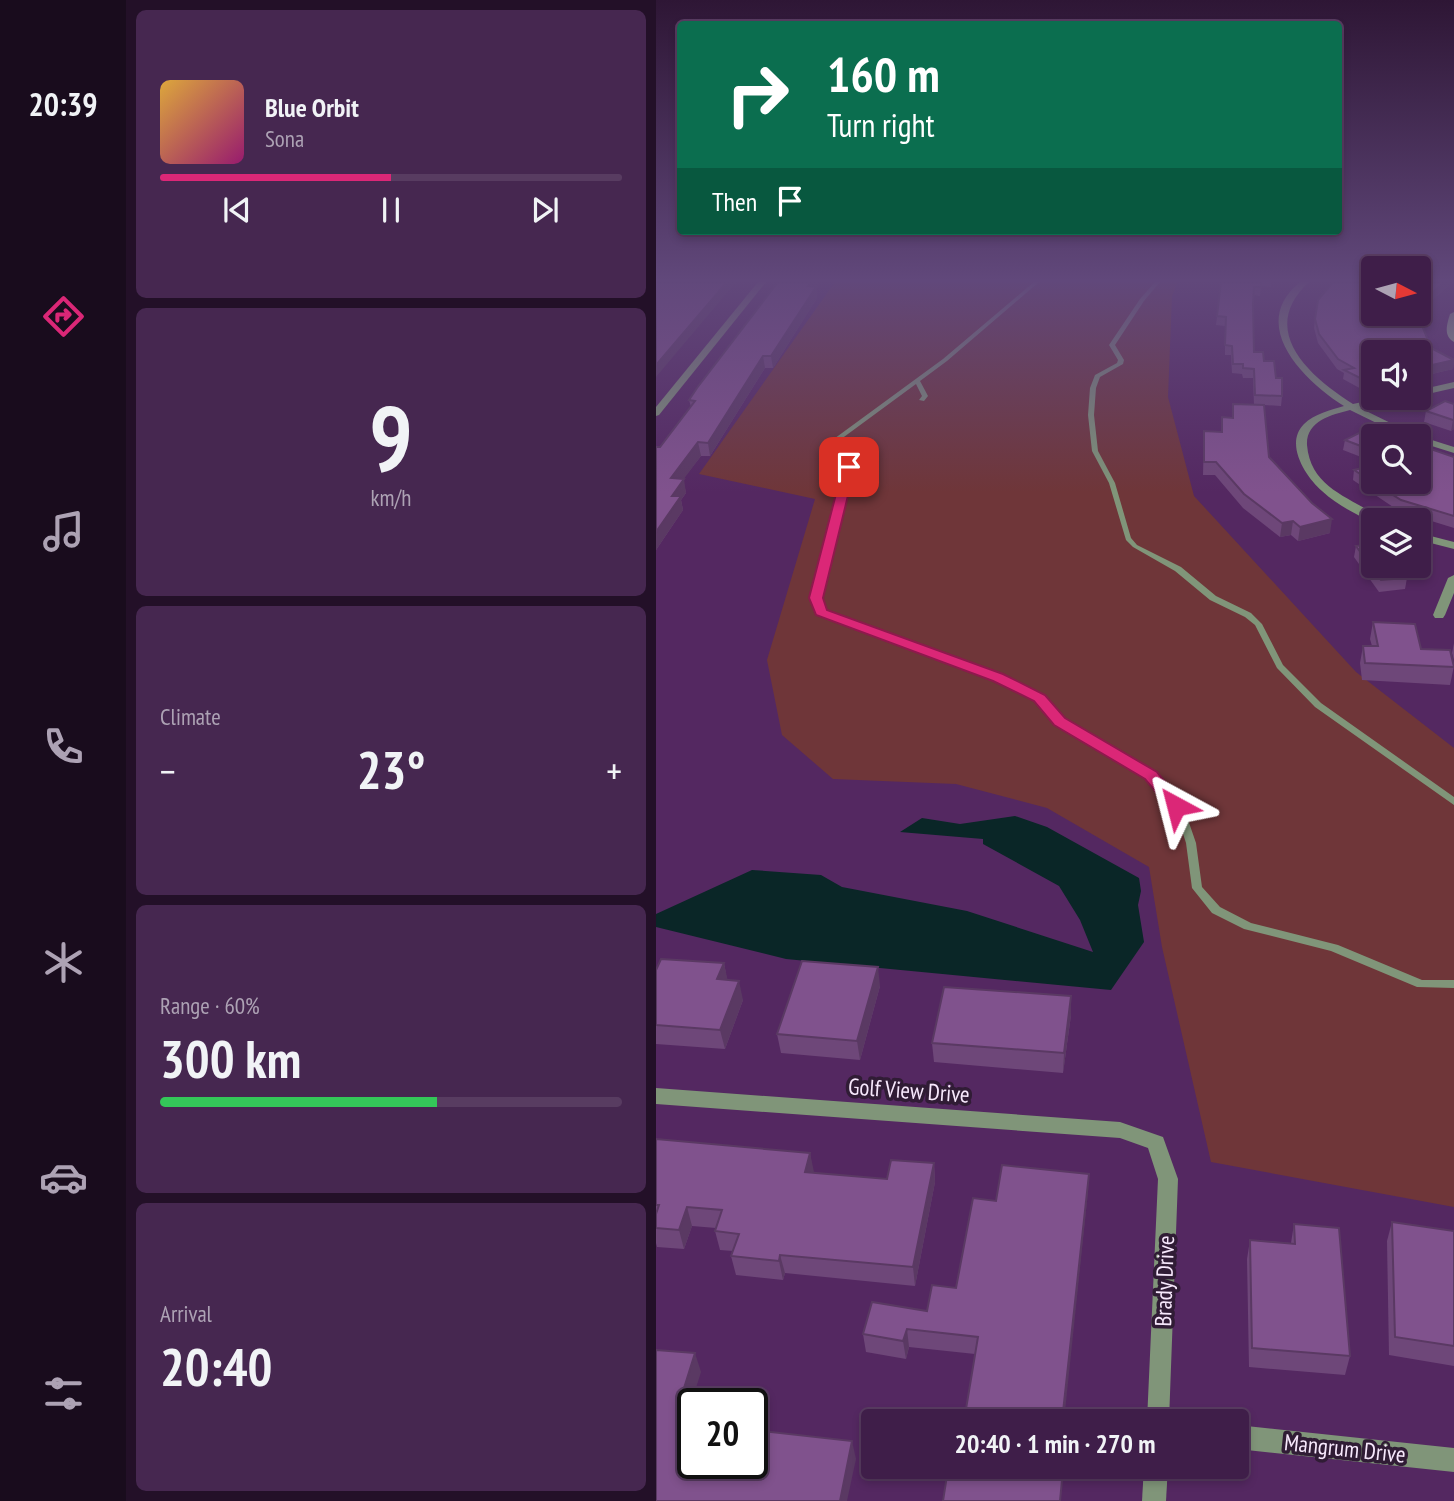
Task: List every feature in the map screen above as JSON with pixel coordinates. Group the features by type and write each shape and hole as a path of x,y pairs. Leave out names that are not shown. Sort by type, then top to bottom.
{"street":[{"path":"656,413 705,352"},
{"path":"1292,352 1304,370 1354,408 1387,424"},
{"path":"1431,390 1454,385"},
{"path":"1361,406 1323,416 1308,424 1303,433 1302,448 1308,470 1322,486 1361,511"},
{"path":"1431,443 1454,450"},
{"path":"1431,539 1454,546"},
{"path":"1439,615 1454,578"},
{"name":"Golf View Drive","path":"656,1096 1120,1130 1156,1143"},
{"name":"Brady Drive","path":"1156,1143 1168,1179 1158,1409"},
{"name":"Mangrum Drive","path":"1249,1438 1454,1460"},
{"path":"1154,1501 1155,1479"}],"lane":[{"path":"955,352 856,423 829,448 830,453 846,461 849,467 816,598 821,612 1006,681 1039,698 1060,722 1151,775 1181,814 1191,843 1197,888 1216,910 1248,926 1334,948 1421,984 1454,984"},
{"path":"1117,352 1121,359 1120,364 1097,376 1093,388 1091,415 1095,451 1112,483 1128,539 1135,546 1178,569 1213,598 1248,615 1261,629 1280,666 1318,705 1454,802"},
{"path":"917,381 925,396 922,400"}],"shaded area":[{"path":"785,352 1170,352 1168,397 1194,496 1356,672 1454,748 1454,1207 1211,1162 1162,947 1149,867 1047,808 956,784 833,779 782,735 767,660 815,499 699,474"},
{"path":"1015,816 1047,827 1139,878 1141,891 1138,905 1144,942 1111,990 786,959 656,927 656,914 752,870 821,875 842,887 967,911 1093,952 1080,920 1059,886 983,844 983,839 900,832 922,818 960,824"}],"building":[{"path":"656,352 667,352 656,365"},
{"path":"724,352 774,352 771,356 763,356 708,443 698,442 671,478 684,479 672,496 681,496 656,532 656,447 660,447 695,401 689,400"},
{"path":"1232,352 1263,352 1264,361 1274,361 1276,378 1282,378 1282,396 1255,395 1254,369 1243,368 1243,364 1233,364"},
{"path":"1333,352 1361,352 1361,378 1344,370 1354,368 1338,359"},
{"path":"1431,352 1439,352 1454,360 1431,365"},
{"path":"1445,401 1454,404 1454,420 1426,411"},
{"path":"1233,404 1264,405 1269,457 1312,503 1332,519 1300,527 1293,521 1282,523 1244,494 1216,462 1204,462 1204,431 1222,432 1222,417 1233,418"},
{"path":"1361,432 1361,446 1345,440"},
{"path":"1431,449 1454,457 1454,516 1401,500 1392,494 1431,494"},
{"path":"1373,622 1415,624 1421,649 1450,650 1454,667 1365,663 1363,646 1378,646"},
{"path":"661,959 724,963 717,979 739,981 720,1030 656,1025 656,970"},
{"path":"802,961 878,967 857,1041 777,1034"},
{"path":"944,987 1071,996 1064,1053 932,1043"},
{"path":"656,1139 810,1153 805,1172 887,1179 891,1160 934,1163 913,1267 780,1255 779,1261 731,1256 739,1234 715,1231 722,1210 687,1207 679,1230 656,1228 659,1205 656,1205"},
{"path":"1002,1165 1089,1174 1063,1409 966,1409 978,1337 907,1329 903,1341 863,1334 872,1302 927,1311 932,1285 956,1288 973,1198 996,1201"},
{"path":"1392,1222 1454,1231 1454,1346 1395,1337"},
{"path":"1294,1224 1339,1228 1350,1356 1252,1348 1250,1240 1295,1244"},
{"path":"656,1350 695,1353 684,1388 677,1388 677,1479 768,1479 768,1432 852,1441 840,1501 656,1501"},
{"path":"946,1479 1062,1480 1060,1501 943,1501"}],"route":[{"path":"849,467 816,598 818,609 835,619 998,677 1039,698 1060,722 1151,775 1176,806"}]}
